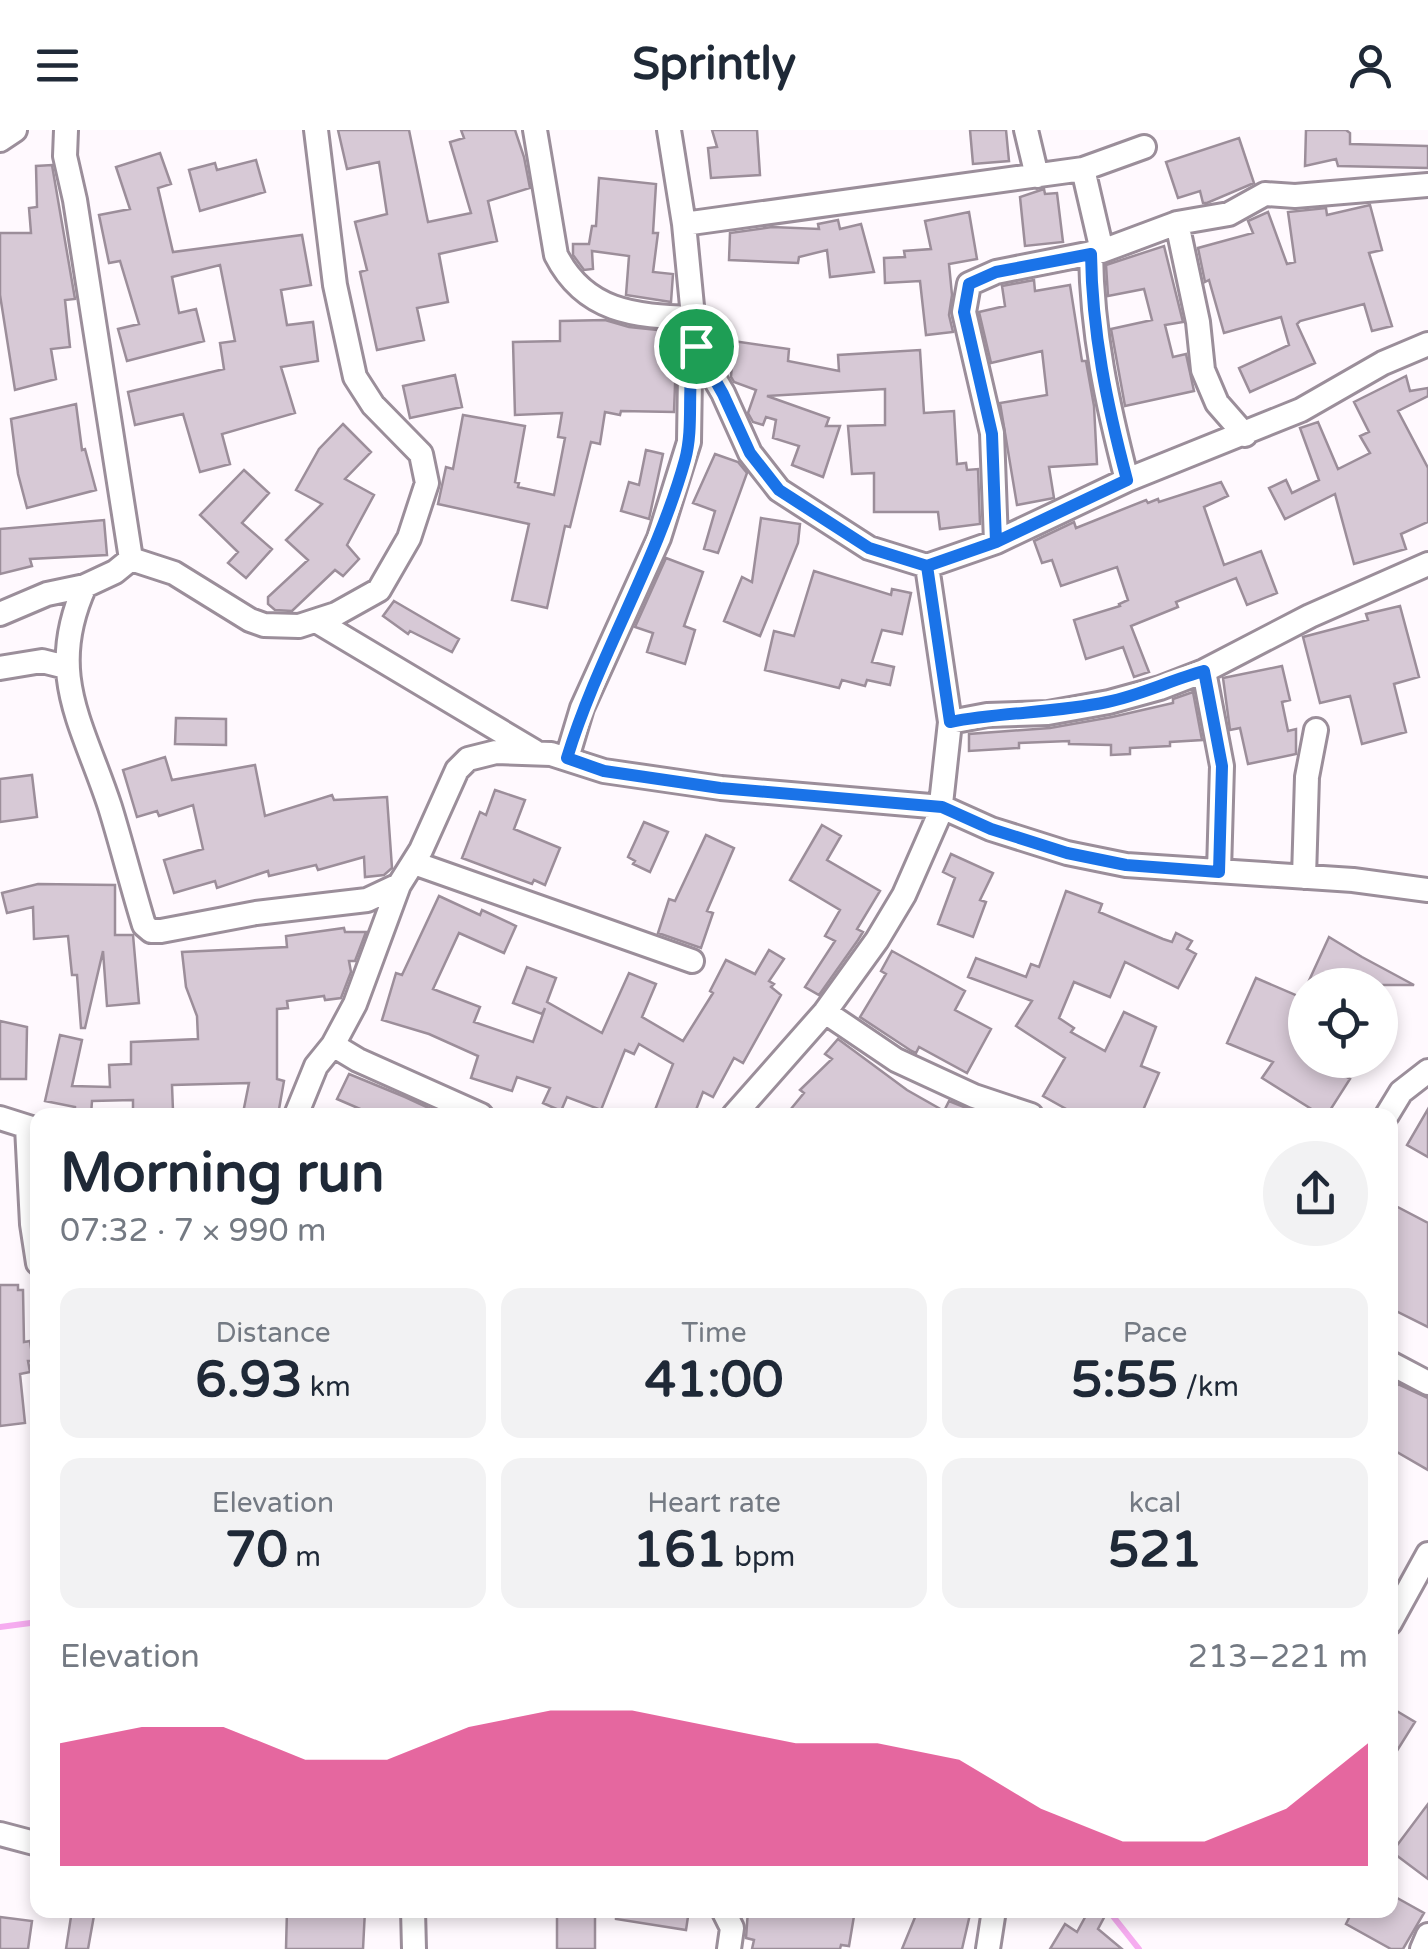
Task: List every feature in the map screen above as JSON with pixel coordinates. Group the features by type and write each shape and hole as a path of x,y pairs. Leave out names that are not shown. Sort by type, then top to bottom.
{"street":[{"path":"0,140 15,130"},
{"path":"66,130 64,156 75,200 131,559"},
{"path":"131,559 174,572 250,620 282,626 318,622 379,590 409,538 428,483 421,454 373,405 355,377 335,285 316,130"},
{"path":"535,130 556,255 565,273 594,302 657,317 693,318"},
{"path":"567,758 582,708 659,538 688,442 690,373 696,346 684,224 669,130"},
{"path":"1026,130 1037,176"},
{"path":"684,224 1083,169 1144,147"},
{"path":"1083,169 1097,252 1092,299 1103,390 1127,480"},
{"path":"996,542 992,434 964,312 969,284 996,272 1097,252 1177,223 1229,214 1265,194 1295,196 1428,185"},
{"path":"1177,223 1204,370 1217,403 1245,435"},
{"path":"696,346 750,453 779,490 869,548 927,566 996,542 1127,480 1245,435 1301,410 1383,363 1428,344"},
{"path":"0,614 47,594 85,586 115,572 131,559"},
{"path":"950,722 1109,702 1204,671 1310,616 1428,564"},
{"path":"740,1108 825,1012 876,940 904,894 942,807 950,722 927,566"},
{"path":"85,586 67,642 66,667 84,742 110,806 147,929 161,931 256,913 367,900 399,885"},
{"path":"318,622 536,752"},
{"path":"0,668 42,661 66,667"},
{"path":"1204,671 1222,766 1219,872"},
{"path":"1304,877 1307,777 1316,730"},
{"path":"299,1108 316,1066 334,1044 355,1004 399,885 414,863 457,770 468,760 496,752 536,752 604,771 720,788 942,807 991,829 1067,853 1126,865 1428,890"},
{"path":"414,863 692,961"},
{"path":"367,900 390,917"},
{"path":"825,1012 896,1060 1010,1108"},
{"path":"334,1044 358,1060 464,1108"},
{"path":"1391,1108 1401,1092 1428,1071"},
{"path":"0,1118 30,1127"},
{"path":"1398,1367 1428,1383"},
{"path":"1398,1608 1428,1554"},
{"path":"0,1834 30,1842"},
{"path":"413,1918 414,1949"},
{"path":"727,1918 732,1928 729,1949"},
{"path":"988,1949 993,1918"},
{"path":"1422,1949 1428,1935"}],"building":[{"path":"338,130 409,130 428,222 471,213 450,142 464,138 461,130 515,130 530,188 488,201 497,241 439,254 448,302 417,308 424,340 377,350 360,272 367,270 355,222 387,214 379,162 347,169"},
{"path":"712,130 757,130 760,175 711,178 708,148 717,147"},
{"path":"970,130 1006,130 1009,161 973,164"},
{"path":"1306,130 1346,130 1350,133 1350,144 1428,146 1428,168 1338,166 1336,159 1305,166"},
{"path":"1239,138 1254,183 1207,203 1203,203 1200,191 1178,198 1166,162"},
{"path":"160,153 171,184 158,188 173,252 302,235 311,285 281,290 287,325 313,322 318,361 281,367 295,413 222,434 230,464 200,472 183,414 135,425 128,392 224,369 220,343 235,341 220,265 172,277 179,313 196,309 204,341 127,361 118,329 139,324 120,261 109,263 99,215 130,209 116,167"},
{"path":"256,160 265,192 200,211 189,170 215,163 217,170"},
{"path":"52,165 75,299 65,300 70,347 51,349 56,379 15,390 0,295 0,233 31,233 29,208 37,207 36,166"},
{"path":"599,178 656,184 653,233 658,233 653,272 673,274 671,302 626,295 629,256 592,251 593,269 584,270 573,255 573,244 589,244 592,226 596,226"},
{"path":"1044,189 1045,194 1057,193 1063,242 1025,246 1020,197"},
{"path":"1370,205 1382,250 1369,253 1392,326 1372,331 1364,304 1300,321 1297,324 1315,363 1250,392 1239,368 1289,345 1281,317 1224,333 1209,280 1205,282 1198,248 1253,233 1248,221 1268,212 1287,264 1295,262 1288,212 1326,208 1327,215"},
{"path":"969,212 977,259 949,264 953,332 926,335 920,281 885,283 884,258 905,257 904,251 931,249 925,221"},
{"path":"838,220 840,229 861,224 874,272 830,277 827,250 799,257 798,263 729,260 730,233 772,227 819,229 818,224"},
{"path":"1164,246 1183,322 1165,325 1173,357 1186,354 1194,391 1125,406 1111,329 1152,320 1144,289 1108,296 1106,265"},
{"path":"1034,280 1035,291 1070,285 1082,361 1086,361 1094,406 1097,464 1049,467 1054,498 1017,505 1000,403 1047,395 1042,351 991,363 979,312 1005,306 1002,286"},
{"path":"605,320 677,332 674,412 605,412 600,444 591,442 570,527 565,526 547,608 512,600 529,524 438,504 446,467 453,469 463,415 525,426 515,482 518,487 554,495 565,438 558,437 562,413 515,415 513,342 560,341 560,321"},
{"path":"733,341 789,349 788,361 839,371 838,355 920,350 924,413 954,411 957,464 966,463 967,470 978,469 980,524 940,529 938,512 874,512 874,473 852,474 848,426 885,425 885,389 767,396 829,418 826,426 840,426 823,477 792,465 799,446 773,438 776,420 766,417 763,425 753,422 748,413 756,390 734,382 731,377 732,363 726,362 726,346 733,346"},
{"path":"455,375 462,407 410,418 403,386"},
{"path":"1406,376 1410,391 1428,388 1428,396 1398,411 1428,468 1428,522 1401,534 1406,549 1354,564 1335,494 1285,519 1269,488 1286,480 1292,493 1319,480 1300,428 1318,422 1338,469 1370,453 1360,436 1369,432 1354,402"},
{"path":"76,404 82,450 85,449 96,490 27,508 11,419"},
{"path":"343,424 371,452 345,479 374,495 347,545 359,559 343,576 335,570 292,611 275,610 268,604 268,597 308,560 286,540 322,504 296,490 319,449"},
{"path":"646,450 663,454 649,519 621,511 629,482 639,485"},
{"path":"715,454 738,462 747,473 718,553 704,549 715,511 693,503"},
{"path":"244,470 269,493 242,523 272,549 246,578 228,563 238,552 200,515"},
{"path":"1221,482 1228,496 1204,507 1224,565 1261,551 1277,593 1247,605 1236,578 1176,602 1178,607 1131,626 1149,672 1134,677 1123,647 1086,659 1074,620 1128,600 1117,567 1061,586 1052,560 1042,563 1034,541 1074,522 1076,528 1146,500 1159,502"},
{"path":"761,518 800,524 798,543 760,636 724,621 742,577 752,582"},
{"path":"104,520 107,555 30,559 32,566 0,574 0,529"},
{"path":"666,558 703,572 684,626 695,630 685,664 647,652 653,633 635,627"},
{"path":"814,571 891,595 892,589 911,593 902,634 882,630 872,662 894,667 890,685 867,680 865,686 842,680 839,688 765,670 774,631 794,636"},
{"path":"394,601 459,639 452,652 410,631 408,634 383,616"},
{"path":"1400,606 1419,677 1394,684 1406,732 1362,744 1350,696 1320,703 1303,637 1368,620 1366,614"},
{"path":"1282,666 1290,700 1282,702 1288,731 1296,729 1296,754 1248,764 1240,728 1230,730 1223,678"},
{"path":"1193,692 1202,740 1130,748 1130,754 1111,755 1111,745 1069,741 969,751 969,734 1050,728 1112,717 1173,703 1173,699"},
{"path":"176,718 226,719 226,745 175,744"},
{"path":"165,757 172,780 255,765 265,816 332,795 334,800 387,797 392,868 384,875 365,877 364,857 318,870 316,865 269,876 268,871 217,888 215,881 174,893 164,860 203,849 193,805 159,816 157,811 137,817 123,770"},
{"path":"32,775 37,817 0,822 0,779"},
{"path":"495,790 525,800 514,829 560,848 545,885 534,880 532,884 462,858 480,812 486,815"},
{"path":"644,822 668,832 650,872 628,857"},
{"path":"822,825 841,836 827,860 880,891 857,929 863,932 819,995 805,987 835,941 825,936 840,910 790,880"},
{"path":"706,835 734,848 707,911 713,913 701,948 658,933 669,899 675,901"},
{"path":"951,854 993,873 980,900 986,902 973,937 938,924 955,878 943,872"},
{"path":"38,884 115,885 115,935 133,935 139,1003 107,1006 103,951 85,1028 81,1028 77,975 72,975 68,936 34,939 33,907 7,913 2,893"},
{"path":"1066,891 1102,904 1099,912 1163,939 1172,942 1176,933 1192,941 1187,949 1196,954 1178,988 1125,962 1110,997 1074,982 1059,1018 1074,1028 1071,1032 1105,1051 1124,1012 1156,1027 1141,1066 1159,1073 1144,1108 1064,1108 1043,1096 1065,1058 1016,1026 1032,1001 968,977 976,958 1026,977 1031,964 1039,967"},
{"path":"439,896 516,926 504,953 459,933 433,989 480,1007 474,1022 533,1042 545,1008 542,1014 513,1003 527,967 556,978 547,1002 602,1033 629,973 656,984 642,1017 683,1041 713,993 710,991 726,960 755,974 769,950 784,959 769,981 781,995 743,1063 734,1058 713,1097 703,1092 697,1108 656,1108 673,1064 639,1044 634,1054 625,1050 602,1108 567,1097 562,1108 554,1108 543,1103 550,1088 517,1077 512,1091 471,1078 478,1056 429,1034 382,1020 396,973 402,975"},
{"path":"344,928 345,932 366,932 355,961 349,961 351,972 341,998 287,1001 288,1008 277,1009 277,1079 284,1081 279,1108 244,1108 249,1083 172,1085 173,1108 133,1108 133,1100 92,1101 92,1108 45,1101 60,1035 82,1040 72,1086 110,1087 109,1065 131,1064 131,1042 198,1039 197,1016 186,987 182,952 287,947 286,936"},
{"path":"1329,937 1382,968 1315,968"},
{"path":"892,951 965,991 955,1010 991,1029 967,1073 919,1047 916,1053 910,1050 860,1017 886,974 881,971"},
{"path":"1398,976 1414,985 1398,985"},
{"path":"1256,978 1288,992 1288,1078 1350,1079 1331,1108 1310,1108 1262,1078 1273,1062 1227,1043"},
{"path":"0,1021 27,1027 26,1079 0,1079"},
{"path":"838,1039 907,1090 939,1108 792,1108 804,1093 800,1090 832,1059 825,1054"},
{"path":"349,1074 429,1108 358,1108 337,1099"},
{"path":"949,1101 966,1108 946,1108"},
{"path":"1428,1109 1428,1157 1407,1145"},
{"path":"1398,1207 1428,1223 1428,1327 1398,1312"},
{"path":"0,1285 18,1285 18,1290 23,1290 24,1342 30,1341 30,1372 20,1374 25,1423 0,1426"},
{"path":"1398,1384 1428,1398 1428,1470 1398,1453"},
{"path":"1398,1712 1415,1722 1398,1749"},
{"path":"1428,1804 1428,1879 1398,1856 1398,1844"},
{"path":"1398,1898 1424,1913 1403,1949 1391,1949 1346,1924 1349,1918 1398,1918"},
{"path":"0,1917 32,1921 28,1949 0,1949"},
{"path":"71,1918 94,1918 88,1949 66,1949"},
{"path":"287,1918 365,1918 363,1949 286,1949"},
{"path":"557,1918 595,1918 595,1949 557,1949"},
{"path":"616,1918 688,1918 686,1930"},
{"path":"747,1918 854,1918 849,1946 841,1945 840,1949 752,1949 754,1940 746,1938"},
{"path":"915,1918 969,1918 962,1949 902,1949"},
{"path":"1085,1918 1104,1918 1098,1929 1122,1949 1050,1949 1065,1924 1077,1932"}],"waterway":[{"path":"0,1627 30,1623"},
{"path":"1114,1918 1139,1949"}],"route":[{"path":"696,346 690,373 684,462 659,538 582,708 567,758 604,771 720,788 942,807 991,829 1067,853 1126,865 1219,872 1222,766 1204,671 1109,702 950,722 927,566 996,542 992,434 964,312 965,293 969,284 996,272 1091,254 1103,390 1127,480 996,542 927,566 869,548 779,490 750,453 696,346"}]}
